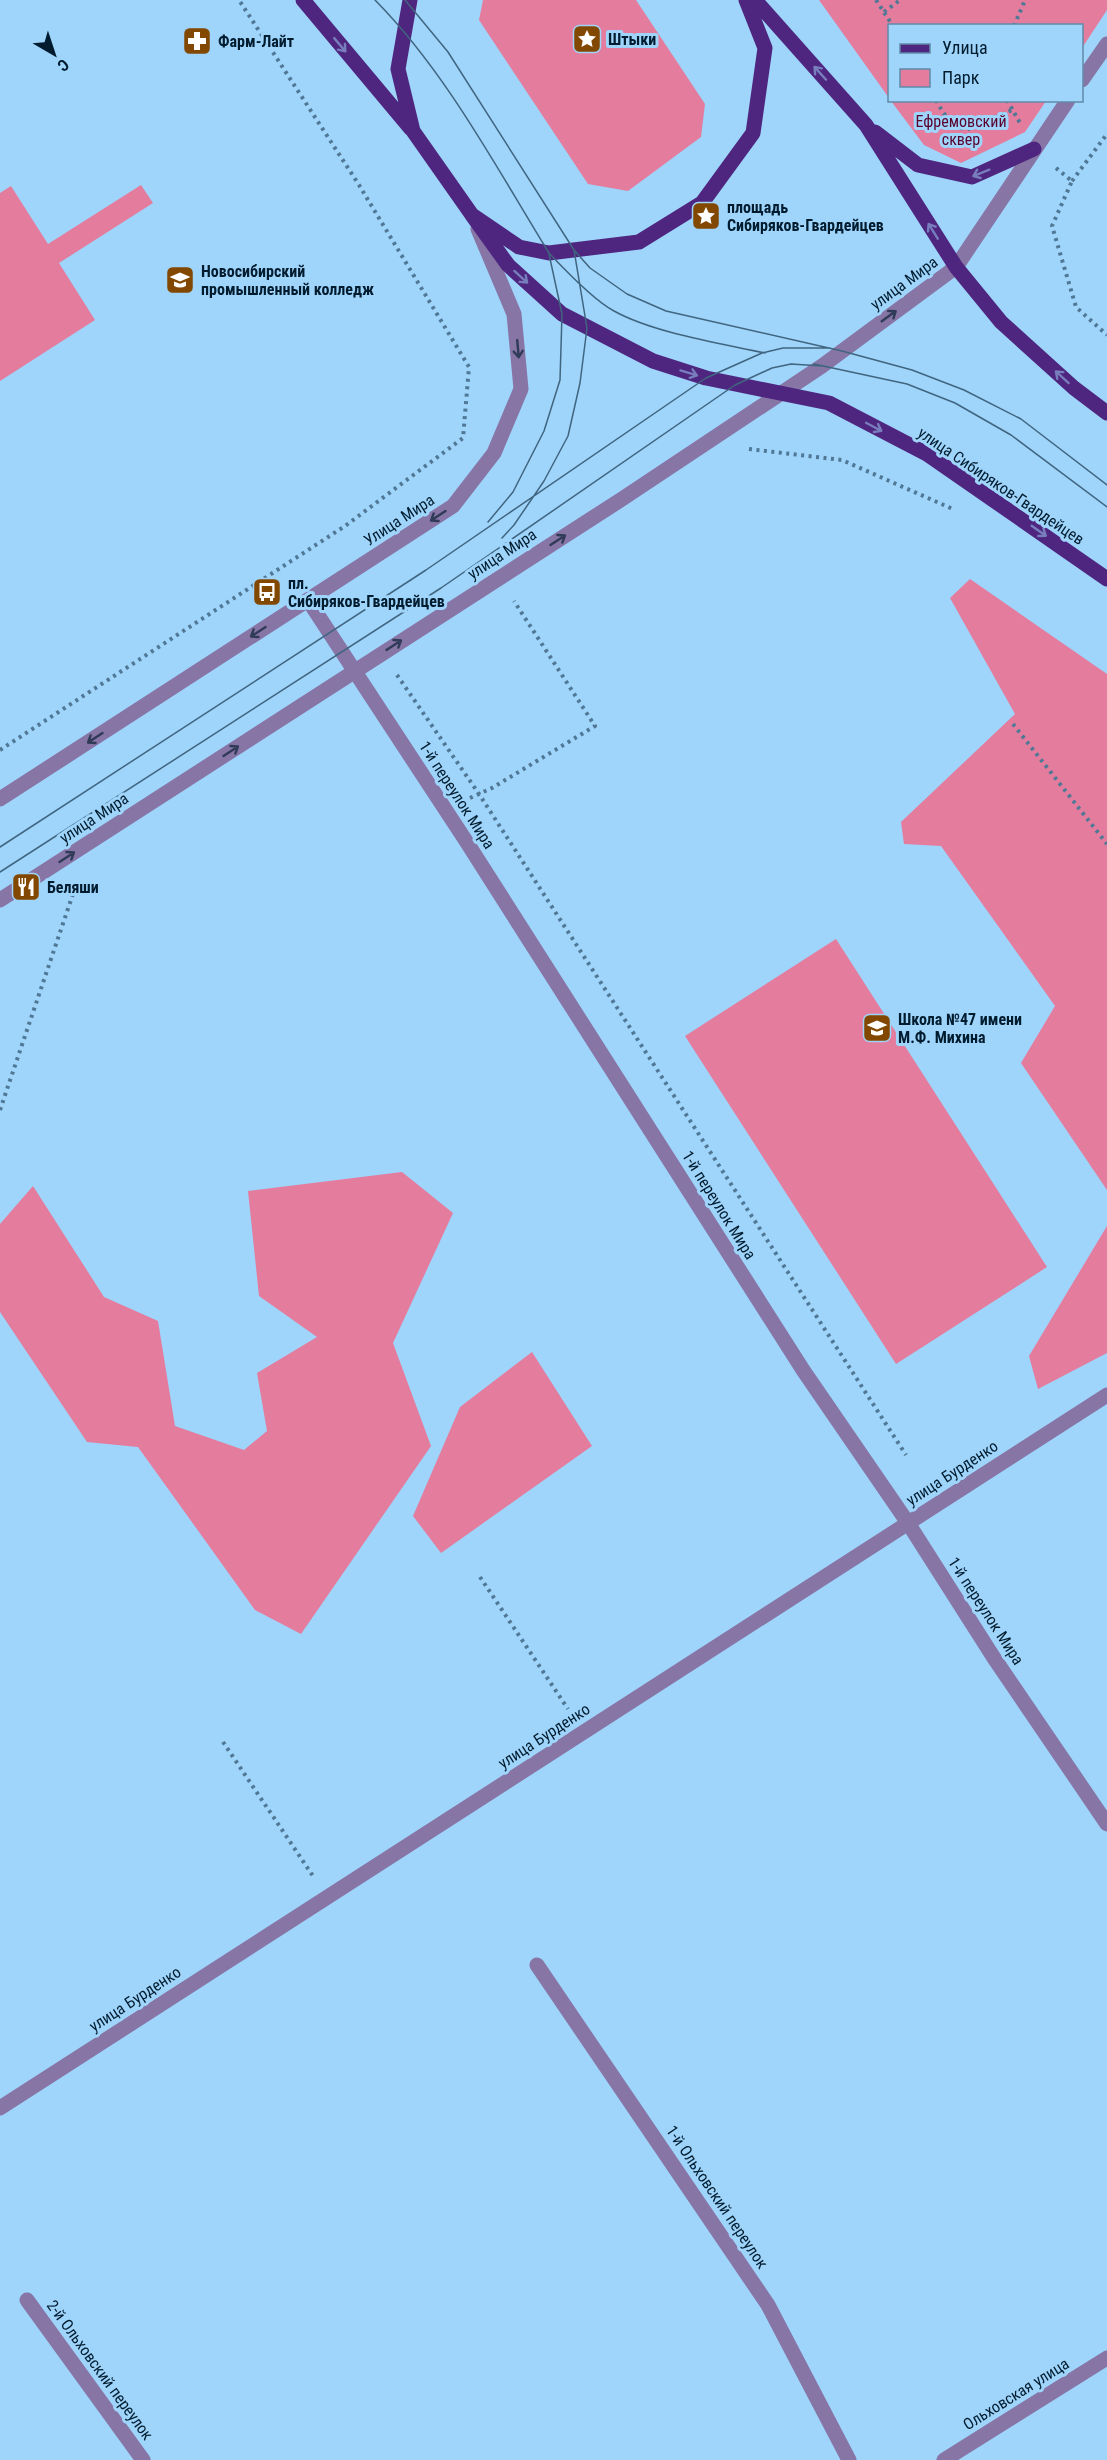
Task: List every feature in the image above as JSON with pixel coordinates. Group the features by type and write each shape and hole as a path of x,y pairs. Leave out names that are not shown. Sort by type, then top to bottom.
{"main road":[{"path":"303,0 413,131 472,215 519,248 549,253 639,242 702,203 753,133 765,48 746,0"},
{"path":"410,0 398,69 413,131"},
{"path":"755,0 866,125 956,267 1001,322 1074,388 1107,414"},
{"path":"866,125 918,165 972,177 1034,149"},
{"name":"улица Сибиряков-Гвардейцев","path":"472,215 508,265 562,314 653,362 705,378 829,403 927,454 1107,579"}],"street":[{"path":"1083,79 1107,44"},
{"path":"956,267 1067,102"},
{"name":"Улица Мира","path":"308,600 453,506 494,453 521,389 514,315 472,215"},
{"name":"улица Мира","path":"0,900 622,499 822,366 956,267"},
{"path":"0,799 308,600"},
{"name":"1-й переулок Мира","path":"308,600 803,1370 908,1523 994,1658 1107,1824"},
{"name":"улица Бурденко","path":"0,2108 1107,1395"},
{"name":"1-й Ольховский переулок","path":"537,1965 768,2305 849,2460"},
{"name":"2-й Ольховский переулок","path":"27,2301 143,2460"},
{"name":"Ольховская улица","path":"944,2460 1107,2358"}],"path":[{"path":"0,750 345,526 463,438 469,367 359,185 239,0"},
{"path":"876,0 892,24"},
{"path":"884,12 900,0"},
{"path":"1015,24 1025,0"},
{"path":"937,102 944,116 956,126 966,130 1012,110"},
{"path":"1008,102 1034,149 1072,181"},
{"path":"1106,334 1076,307 1052,226 1072,181 1107,134"},
{"path":"744,451 753,448 842,460 938,501 958,512"},
{"path":"445,810 479,794 595,726 522,614"},
{"path":"362,685 391,667 479,794 906,1455"},
{"path":"1013,724 1107,844"},
{"path":"0,1110 78,881"},
{"path":"480,1577 583,1732"},
{"path":"223,1742 326,1897"}],"green space":[{"path":"483,0 636,0 705,104 701,137 628,191 588,184 479,20"},
{"name":"Ефремовский сквер","path":"819,0 1107,0 1107,10 1083,46 1083,24 888,24 888,97"},
{"name":"Ефремовский сквер","path":"892,102 1045,102 1025,132 961,163 924,145"},
{"path":"141,185 153,203 59,263 95,320 0,381 0,193 11,186 48,244"},
{"path":"970,579 1107,674 1107,1190 1021,1063 1055,1006 941,846 904,844 901,822 1015,714 950,598"},
{"path":"836,939 1047,1267 896,1364 685,1036"},
{"path":"402,1172 453,1213 393,1343 431,1446 301,1634 255,1610 138,1447 87,1442 0,1312 0,1224 33,1186 104,1297 158,1321 175,1426 244,1450 267,1431 257,1373 317,1337 259,1296 248,1191"},
{"path":"1107,1226 1107,1353 1038,1389 1029,1356"},
{"path":"532,1352 592,1446 441,1553 413,1516 460,1407"}],"tram line":[{"path":"375,0 425,58 469,121 549,253 571,276 606,306 630,319 687,336 765,353"},
{"path":"405,0 448,52 574,250 590,268 627,294 666,311 842,351 912,370 964,390 1021,419 1107,485"},
{"path":"502,538 514,525 544,481 568,436 580,383 587,328 574,250"},
{"path":"488,522 513,492 544,431 560,380 562,314 549,254"},
{"path":"0,847 426,570 706,378 762,353 783,348 830,348"},
{"path":"0,872 441,588 735,385 772,368 791,364 822,366"},
{"path":"814,364 907,384 955,403 1011,435 1107,507"}],"place":[{"name":"Штыки","path":"587,39"},
{"name":"Фарм-Лайт","path":"197,41"},
{"name":"площадь Сибиряков-Гвардейцев","path":"706,216"},
{"name":"Новосибирский промышленный колледж","path":"180,280"},
{"name":"пл. Сибиряков-Гвардейцев","path":"267,592"},
{"name":"Беляши","path":"26,887"},
{"name":"Школа №47 имени М.Ф. Михина","path":"877,1028"}]}
